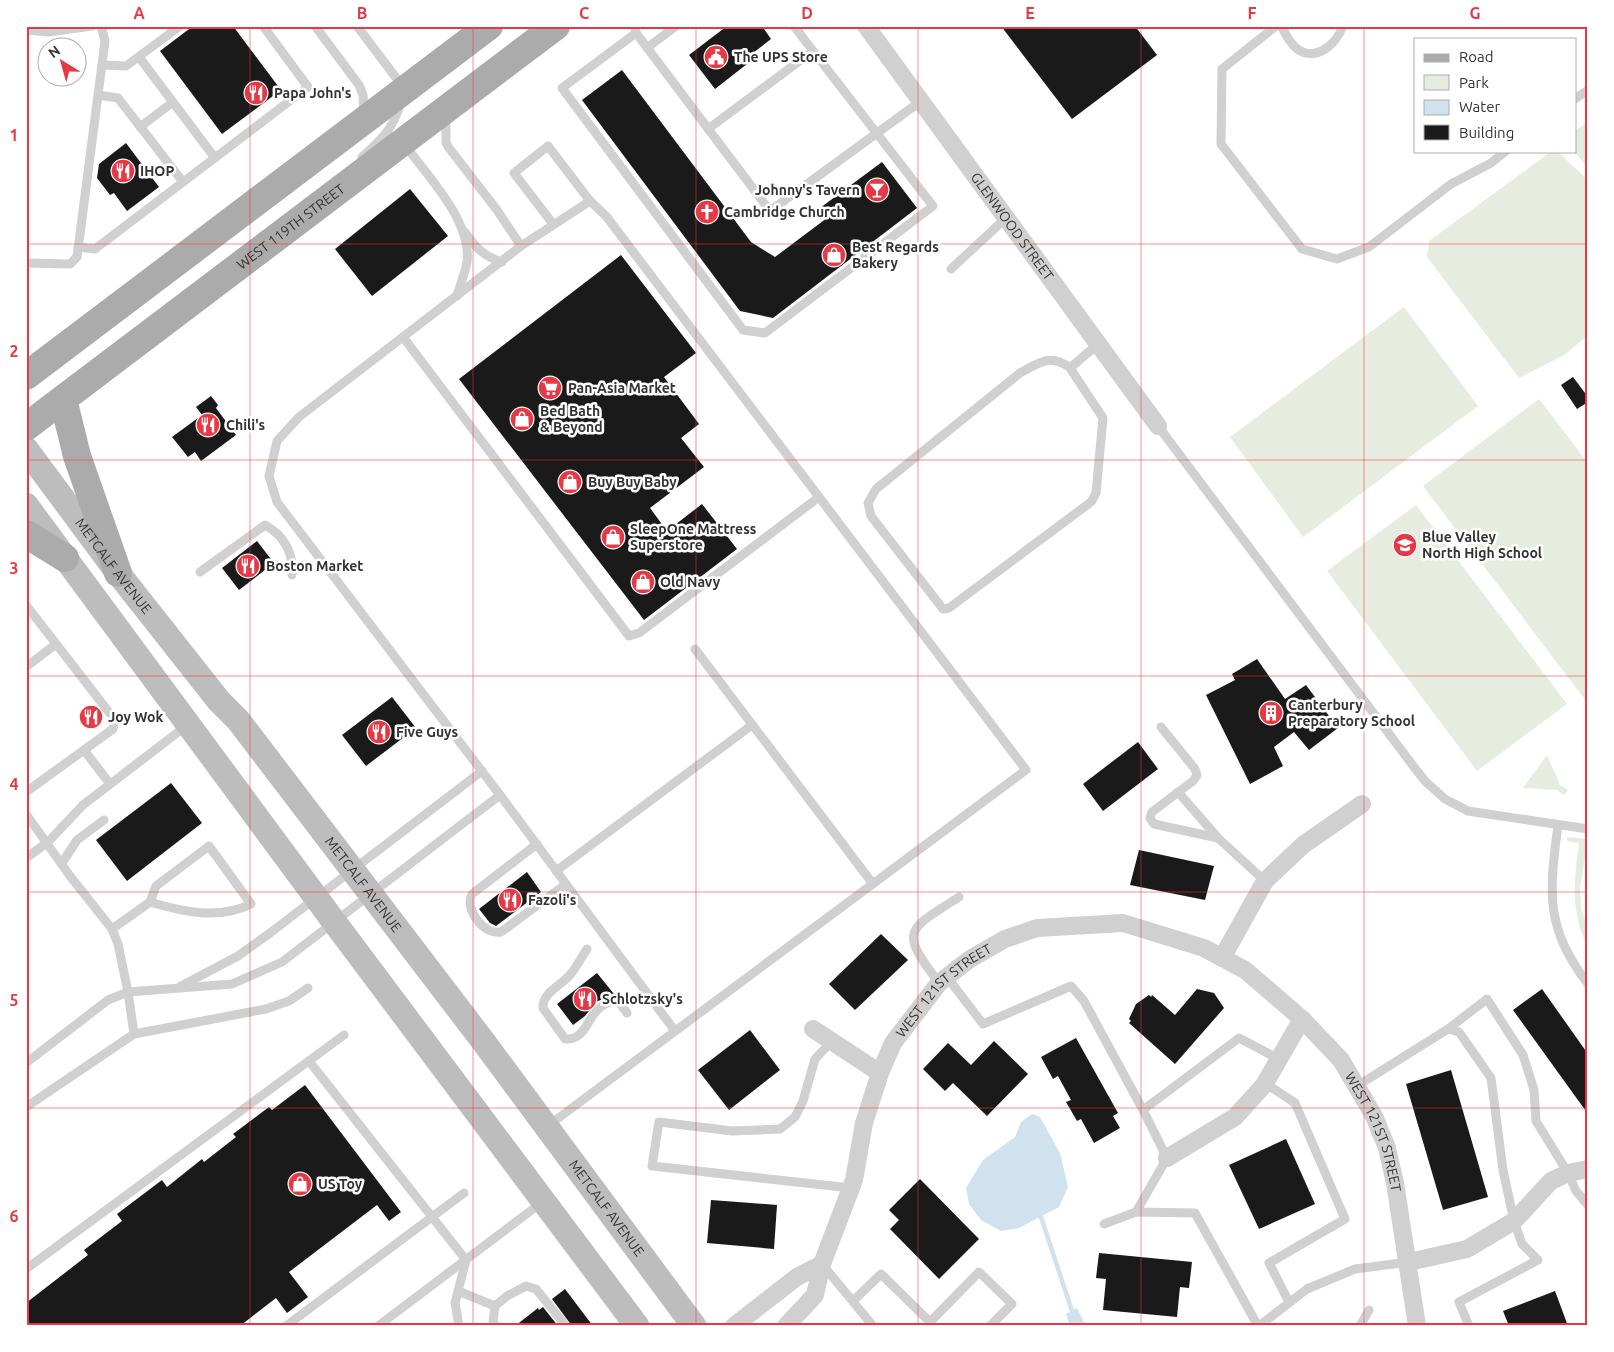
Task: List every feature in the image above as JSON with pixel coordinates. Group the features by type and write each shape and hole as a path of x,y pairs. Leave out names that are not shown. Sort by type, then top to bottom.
{"main road":[{"path":"26,376 489,26"},
{"name":"WEST 119TH STREET","path":"26,427 556,26"},
{"path":"63,399 77,456 118,573"},
{"name":"METCALF AVENUE","path":"26,449 118,573 219,701 238,720 353,870 694,1326"},
{"path":"26,505 335,923 637,1326"},
{"path":"26,534 65,558"}],"street":[{"name":"GLENWOOD STREET","path":"866,26 1007,216 1097,344 1158,426"},
{"path":"1222,958 1265,881 1303,845 1362,804"},
{"name":"WEST 121ST STREET","path":"786,1326 815,1295 822,1264 851,1188 864,1123 892,1043 943,980 970,959 1005,939 1037,928 1123,923 1204,948 1245,970 1302,1019 1341,1060 1374,1116 1387,1148 1396,1184 1417,1326"},
{"path":"1167,1158 1235,1117 1265,1083 1302,1019"},
{"path":"813,1029 880,1073"},
{"path":"1409,1262 1467,1249 1514,1221 1551,1181 1568,1173 1588,1169"},
{"path":"734,1326 797,1277 822,1264"}],"lane":[{"path":"26,30 92,26"},
{"path":"26,263 70,264 77,257 105,41 101,26"},
{"path":"102,65 126,66 180,26"},
{"path":"78,247 95,248 308,87 264,26"},
{"path":"315,26 359,85 363,95 364,121"},
{"path":"307,216 350,169 386,136 396,120 405,90 358,26"},
{"path":"648,48 676,26"},
{"path":"794,26 878,134 933,206 765,333 743,330 562,88 636,29 648,48 770,211 868,139 878,134 921,101"},
{"path":"1276,26 1222,69 1221,144 1302,249 1336,259 1369,247 1451,184 1491,163 1505,152"},
{"path":"1281,26 1294,46 1304,53 1313,54 1321,52 1330,46 1343,26"},
{"path":"708,129 813,51"},
{"path":"139,57 215,158"},
{"path":"1576,98 1588,90"},
{"path":"98,95 118,98 183,182"},
{"path":"140,127 173,102"},
{"path":"446,109 446,143 497,210 521,246"},
{"path":"402,142 446,201 476,249 490,258 502,262"},
{"path":"546,1127 1026,770 606,216 590,201 548,146 514,173 552,224"},
{"path":"590,201 521,246 299,417 277,440 269,476 277,502 482,770 675,1031"},
{"path":"951,269 1007,216"},
{"path":"457,296 467,261 463,229"},
{"path":"403,338 629,636 639,633 819,497"},
{"path":"1070,368 1097,344"},
{"path":"1046,360 1062,362 1070,368 1104,418 1096,493 1091,502 949,608 943,609 871,516 868,503 876,489 1020,373 1046,360"},
{"path":"1158,426 1425,781 1445,798 1468,811 1588,829"},
{"path":"200,572 265,525 274,530 286,543 290,554 292,575"},
{"path":"26,605 115,720 113,729 26,792"},
{"path":"26,667 56,644"},
{"path":"695,649 873,884"},
{"path":"26,858 48,842 83,805 188,724"},
{"path":"556,871 752,724"},
{"path":"1161,727 1195,769 1197,775 1152,812 1150,818 1154,824 1218,838"},
{"path":"84,750 110,784"},
{"path":"179,988 238,956 317,898 482,770"},
{"path":"1178,792 1218,838 1265,881"},
{"path":"26,1063 108,1000 128,992 232,984 282,962 372,895 500,795"},
{"path":"26,814 112,929 118,944 134,1034"},
{"path":"62,864 77,840 104,820"},
{"path":"1558,825 1551,890 1553,920 1569,958 1588,984"},
{"path":"536,844 472,894 469,900 470,909 486,930 493,934 501,932 566,884"},
{"path":"112,929 150,902 156,886 209,846 251,904 228,913 206,914 150,902"},
{"path":"959,897 927,917 918,925 913,933 912,942 917,954 983,1024 1071,986 1084,1001 1167,1158 1136,1212"},
{"path":"587,949 569,976 546,996 542,1003 543,1008 565,1039 573,1040 583,1032 591,1014 609,1001 618,1001 627,1012"},
{"path":"26,1107 134,1034 266,1008 289,1001 308,988"},
{"path":"1357,1086 1448,1030 1487,999 1523,1055 1534,1090 1536,1121 1568,1173 1576,1191 1588,1205"},
{"path":"1448,1030 1459,1032 1491,1078 1503,1170 1514,1221 1522,1244 1538,1260 1459,1302 1469,1326"},
{"path":"26,1269 344,1035"},
{"path":"1143,1110 1239,1038 1279,1059"},
{"path":"832,1042 815,1059 803,1101 795,1117 780,1129 732,1131 659,1122 652,1166 851,1188"},
{"path":"309,1061 466,1260"},
{"path":"1265,1083 1295,1103 1345,1219 1269,1263 1289,1302"},
{"path":"286,1326 464,1193"},
{"path":"378,1326 544,1201"},
{"path":"1104,1224 1136,1212 1195,1213 1258,1326 1307,1290 1355,1269 1409,1262"},
{"path":"459,1326 455,1302 466,1260"},
{"path":"822,1264 873,1326"},
{"path":"853,1301 881,1274 928,1324 978,1272 1012,1304 990,1326"},
{"path":"496,1326 493,1322 495,1306 507,1296 526,1286 536,1289 566,1326"},
{"path":"458,1291 495,1306"},
{"path":"1360,1326 1370,1310"}],"green space":[{"path":"1588,121 1588,167 1574,152 1576,152 1576,130"},
{"path":"1551,152 1558,152 1588,180 1588,335 1566,354 1519,378 1427,257 1429,241"},
{"path":"1404,307 1478,406 1303,537 1230,437"},
{"path":"1539,399 1588,463 1586,701 1423,486"},
{"path":"1416,505 1567,704 1477,771 1327,571"},
{"path":"1547,755 1560,785 1568,790 1564,795 1557,790 1523,788"},
{"path":"1567,837 1588,839 1580,887 1581,908 1588,930 1588,947 1582,934 1576,909 1575,883 1579,843 1567,841"}],"water":[{"path":"1032,1114 1040,1117 1060,1153 1068,1187 1059,1207 1019,1228 1001,1231 981,1220 969,1204 966,1188 983,1160 1015,1137 1021,1122"},
{"path":"1077,1308 1086,1326 1070,1326 1066,1314"}],"building":[{"path":"193,26 233,26 281,90 222,134 160,51"},
{"name":"The UPS Store","path":"727,26 762,26 771,39 744,60 747,64 715,89 689,55"},
{"path":"1001,26 1135,26 1157,55 1072,119"},
{"path":"622,70 751,242 775,257 827,218 820,208 882,162 917,208 773,318 740,311 582,100"},
{"name":"IHOP","path":"126,143 159,187 127,211 114,193 110,195 97,178 99,164"},
{"path":"410,189 448,236 372,296 335,249"},
{"path":"621,255 696,353 664,377 699,424 681,438 704,467 650,508 667,531 702,504 737,549 644,620 459,379"},
{"path":"1573,377 1588,397 1588,402 1577,409 1561,385"},
{"name":"Chili's","path":"211,396 218,405 216,408 236,435 201,461 195,452 188,457 172,437 202,415 196,407"},
{"name":"Boston Market","path":"257,541 274,563 239,590 222,568"},
{"name":"Canterbury Preparatory School","path":"1257,659 1285,699 1306,685 1338,728 1309,750 1294,732 1274,747 1283,766 1250,784 1206,695 1235,680 1232,674"},
{"name":"Five Guys","path":"392,697 416,728 366,766 342,735"},
{"path":"1138,742 1158,769 1103,811 1083,784"},
{"path":"171,783 202,823 127,881 96,840"},
{"path":"1139,850 1214,866 1205,900 1130,885"},
{"name":"Fazoli's","path":"527,872 541,892 496,926 490,923 479,909"},
{"path":"881,934 908,960 855,1010 829,984"},
{"name":"Schlotzsky's","path":"597,973 614,994 596,1002 585,1016 573,1025 557,1004"},
{"path":"1197,989 1214,993 1224,1008 1175,1064 1129,1023 1131,1021 1129,1019 1136,1004 1149,995 1151,997 1152,995 1175,1015"},
{"path":"1542,989 1588,1054 1588,1114 1513,1010"},
{"path":"750,1030 780,1070 729,1110 698,1070"},
{"path":"1076,1038 1118,1113 1113,1116 1120,1128 1094,1143 1081,1119 1077,1121 1066,1102 1071,1100 1058,1076 1053,1079 1041,1057"},
{"path":"994,1041 1028,1074 987,1116 953,1083 945,1091 923,1069 948,1043 971,1065"},
{"path":"1451,1070 1488,1197 1443,1210 1406,1084"},
{"path":"305,1085 401,1212 389,1221 377,1205 289,1272 308,1297 287,1313 276,1298 240,1326 26,1326 26,1303 88,1255 84,1250 122,1221 117,1214 162,1180 167,1187 202,1159 204,1162 236,1137 233,1134 269,1107 272,1110"},
{"path":"1286,1139 1315,1204 1259,1229 1229,1165"},
{"path":"920,1179 979,1239 939,1279 890,1229 899,1220 889,1210"},
{"path":"711,1200 777,1205 774,1249 707,1243"},
{"path":"1099,1253 1192,1262 1189,1288 1180,1287 1177,1317 1103,1310 1106,1279 1096,1278"},
{"path":"565,1289 593,1326 572,1326 552,1299"},
{"path":"1555,1291 1568,1326 1509,1326 1503,1311"},
{"path":"543,1307 558,1326 515,1326 538,1308 539,1310"}],"waterway":[{"path":"1041,1217 1072,1311"}],"place":[{"name":"The UPS Store","path":"716,57"},
{"name":"Papa John's","path":"256,93"},
{"name":"IHOP","path":"123,171"},
{"name":"Johnny's Tavern","path":"877,190"},
{"name":"Cambridge Church","path":"707,212"},
{"name":"Best Regards Bakery","path":"834,255"},
{"name":"Pan-Asia Market","path":"550,388"},
{"name":"Bed Bath & Beyond","path":"522,419"},
{"name":"Chili's","path":"208,425"},
{"name":"Buy Buy Baby","path":"570,482"},
{"name":"SleepOne Mattress Superstore","path":"613,537"},
{"name":"Blue Valley North High School","path":"1405,545"},
{"name":"Boston Market","path":"248,566"},
{"name":"Old Navy","path":"643,582"},
{"name":"Canterbury Preparatory School","path":"1271,713"},
{"name":"Joy Wok","path":"91,717"},
{"name":"Five Guys","path":"379,732"},
{"name":"Fazoli's","path":"510,900"},
{"name":"Schlotzsky's","path":"585,999"},
{"name":"US Toy","path":"300,1184"}]}
